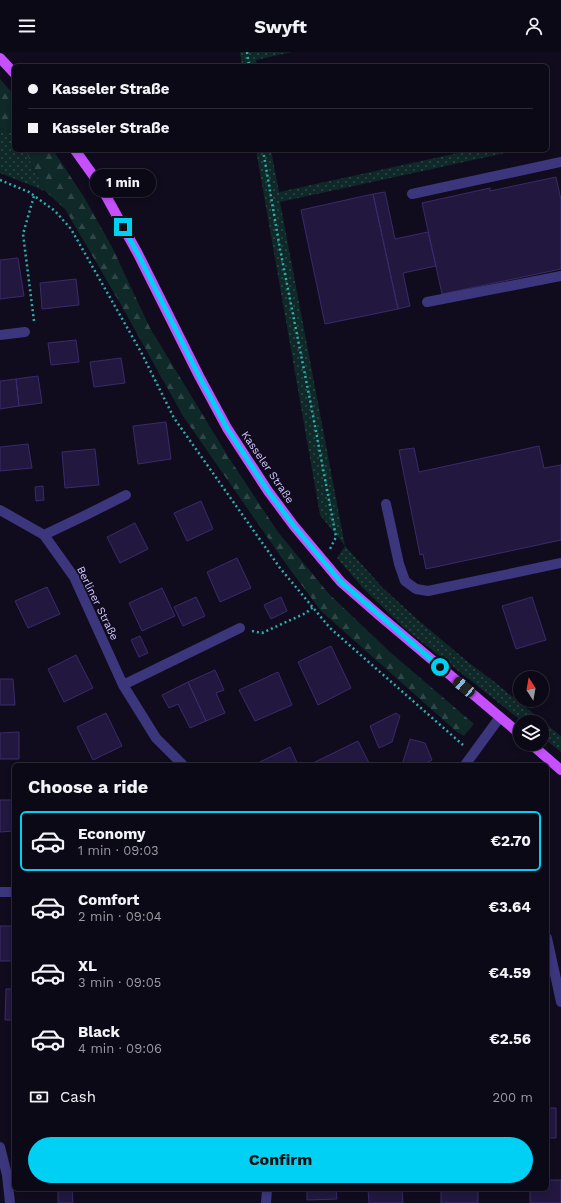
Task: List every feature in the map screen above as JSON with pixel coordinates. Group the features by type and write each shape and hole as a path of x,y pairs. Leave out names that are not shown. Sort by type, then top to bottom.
{"main road":[{"path":"0,58 12,71"},
{"name":"Kasseler Straße","path":"76,152 100,186 138,254 199,376 227,428 268,491 294,526 341,582 513,728"},
{"path":"539,751 561,770"}],"street":[{"path":"412,194 561,162"},
{"path":"427,302 561,276"},
{"path":"0,335 25,332"},
{"path":"44,535 126,495"},
{"path":"386,504 399,564 405,581 416,589 428,591 561,563"},
{"name":"Berliner Straße","path":"0,510 44,535 74,577 123,685 156,738 181,763"},
{"path":"123,685 240,628"},
{"path":"466,763 500,717"},
{"path":"0,892 12,892"},
{"path":"549,956 551,975 561,1002"},
{"path":"0,1147 7,1175 10,1203"},
{"path":"266,1203 267,1191"}],"path":[{"path":"247,52 249,64"},
{"path":"263,152 280,249 336,537 324,562"},
{"path":"0,180 29,192 55,211 71,229 141,352 174,418 280,568 330,628 473,753"},
{"path":"25,332 34,321 23,234 34,196"},
{"path":"240,628 262,633 306,613 313,607"}],"green space":[{"path":"240,52 292,52 256,60 257,64 242,64"},
{"path":"0,79 12,93 12,133 0,128"},
{"path":"0,128 12,133 12,152 26,152 45,191 0,173"},
{"path":"26,152 54,152 84,197 112,247 150,328 229,458 278,532 329,594 390,652 474,724 464,736 457,732 321,611 286,564 183,416 120,303 65,209 45,191"},
{"path":"256,152 271,152 279,192 463,152 510,152 280,202 345,546 320,515"},
{"path":"345,546 383,588 418,620 513,697 513,707 525,707 535,715 514,715 403,627 362,587 337,558"},
{"path":"549,726 561,736 561,752 549,743"}],"building":[{"path":"556,177 561,200 561,269 442,294 422,203 490,188 490,191"},
{"path":"385,192 395,239 428,232 436,266 403,273 410,306 398,309 373,194"},
{"path":"373,194 398,309 325,324 301,210"},
{"path":"18,258 24,296 0,299 0,260"},
{"path":"76,279 79,305 42,309 40,283"},
{"path":"76,340 79,362 51,365 48,343"},
{"path":"121,358 125,383 94,387 90,362"},
{"path":"38,376 42,403 19,406 16,379"},
{"path":"16,379 19,406 0,409 0,381"},
{"path":"166,422 171,459 138,464 133,426"},
{"path":"28,444 32,468 0,471 0,447"},
{"path":"539,446 544,468 561,465 561,540 426,569 423,554 420,555 399,450 414,448 419,472"},
{"path":"95,449 99,485 65,488 62,452"},
{"path":"43,486 44,500 36,501 35,487"},
{"path":"201,501 213,529 187,541 174,513"},
{"path":"135,523 148,549 120,563 107,537"},
{"path":"237,558 251,588 220,602 207,572"},
{"path":"47,587 60,614 28,628 15,601"},
{"path":"162,588 175,616 142,631 129,603"},
{"path":"196,597 205,616 183,626 174,607"},
{"path":"281,597 287,611 271,619 264,605"},
{"path":"532,597 546,640 516,649 502,606"},
{"path":"140,636 148,653 139,657 131,640"},
{"path":"331,646 351,688 318,705 298,662"},
{"path":"76,655 93,688 64,702 48,669"},
{"path":"215,670 224,690 216,693 225,713 206,721 188,682"},
{"path":"278,672 292,705 255,721 239,690"},
{"path":"0,679 13,679 15,705 0,705"},
{"path":"188,682 206,721 190,728 178,704 169,708 162,695"},
{"path":"106,713 122,746 93,760 77,727"},
{"path":"396,713 400,716 392,742 379,748 370,726"},
{"path":"19,732 19,759 0,759 0,733"},
{"path":"410,739 425,743 432,760 427,763 403,763"},
{"path":"358,741 369,763 313,763"},
{"path":"290,747 297,763 258,763"},
{"path":"0,800 12,800 12,831 0,832"},
{"path":"0,926 12,926 12,961 0,961"},
{"path":"6,989 12,989 12,1020 5,1020"},
{"path":"549,1108 556,1108 556,1138 549,1138"},
{"path":"549,1180 561,1180 561,1203 530,1203 530,1191 549,1191"},
{"path":"58,1191 72,1191 73,1203 58,1203"},
{"path":"307,1191 336,1191 337,1199 307,1200"},
{"path":"368,1191 402,1191 403,1203 369,1203"},
{"path":"441,1191 478,1191 478,1203 441,1203"}],"route":[{"path":"123,227 227,428 268,491 294,526 341,582 440,667"}]}
